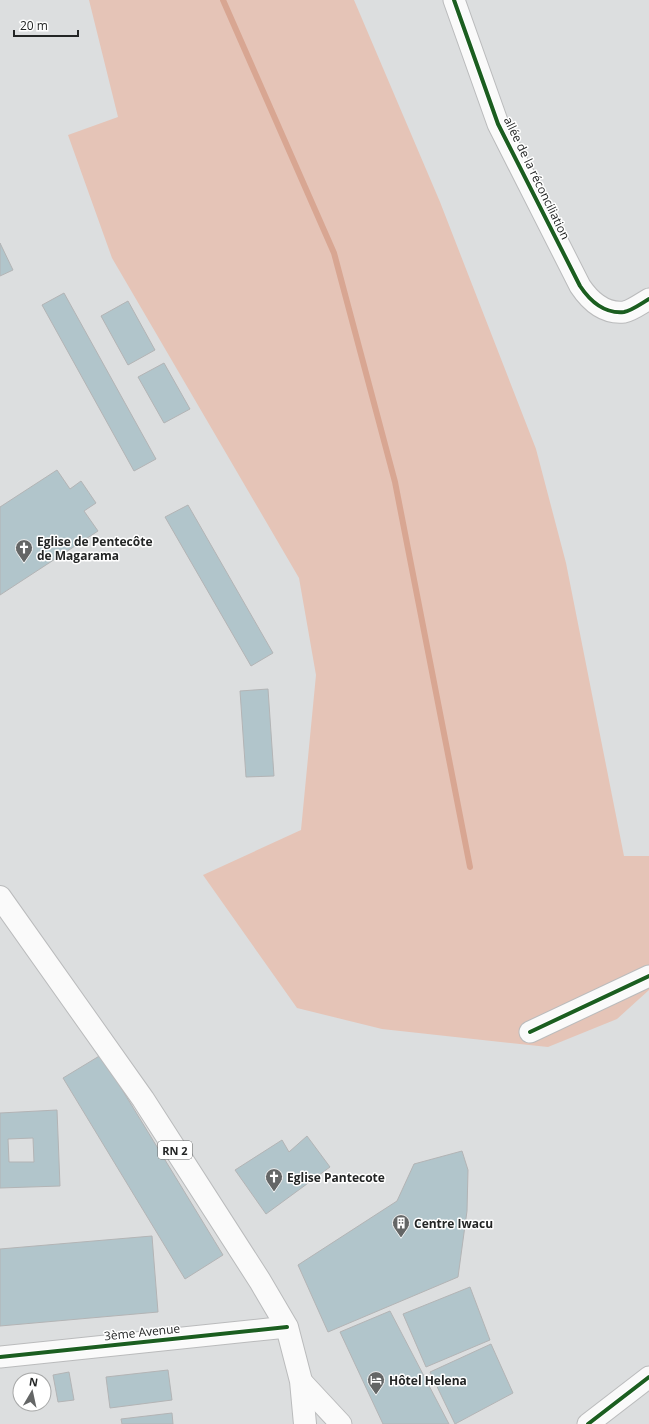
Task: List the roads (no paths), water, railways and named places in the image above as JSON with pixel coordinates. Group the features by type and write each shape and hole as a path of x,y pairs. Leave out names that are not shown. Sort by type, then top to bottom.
{"main road":[{"name":"RN 2","path":"0,897 143,1099 260,1281 287,1327 301,1381 305,1424"}],"street":[{"name":"allée de la réconciliation","path":"454,0 498,124 580,286 588,298 597,306 611,310 624,312 649,299"},
{"path":"530,1032 649,976"},
{"name":"3ème Avenue","path":"0,1357 287,1327"},
{"path":"588,1424 649,1377"},
{"path":"301,1381 341,1424"}],"waterway":[{"path":"223,0 334,253 395,482 470,867"}],"place":[{"name":"Eglise de Pentecôte de Magarama","path":"24,563"},
{"name":"Eglise Pantecote","path":"274,1192"},
{"name":"Centre Iwacu","path":"401,1238"},
{"name":"Hôtel Helena","path":"376,1395"}]}
